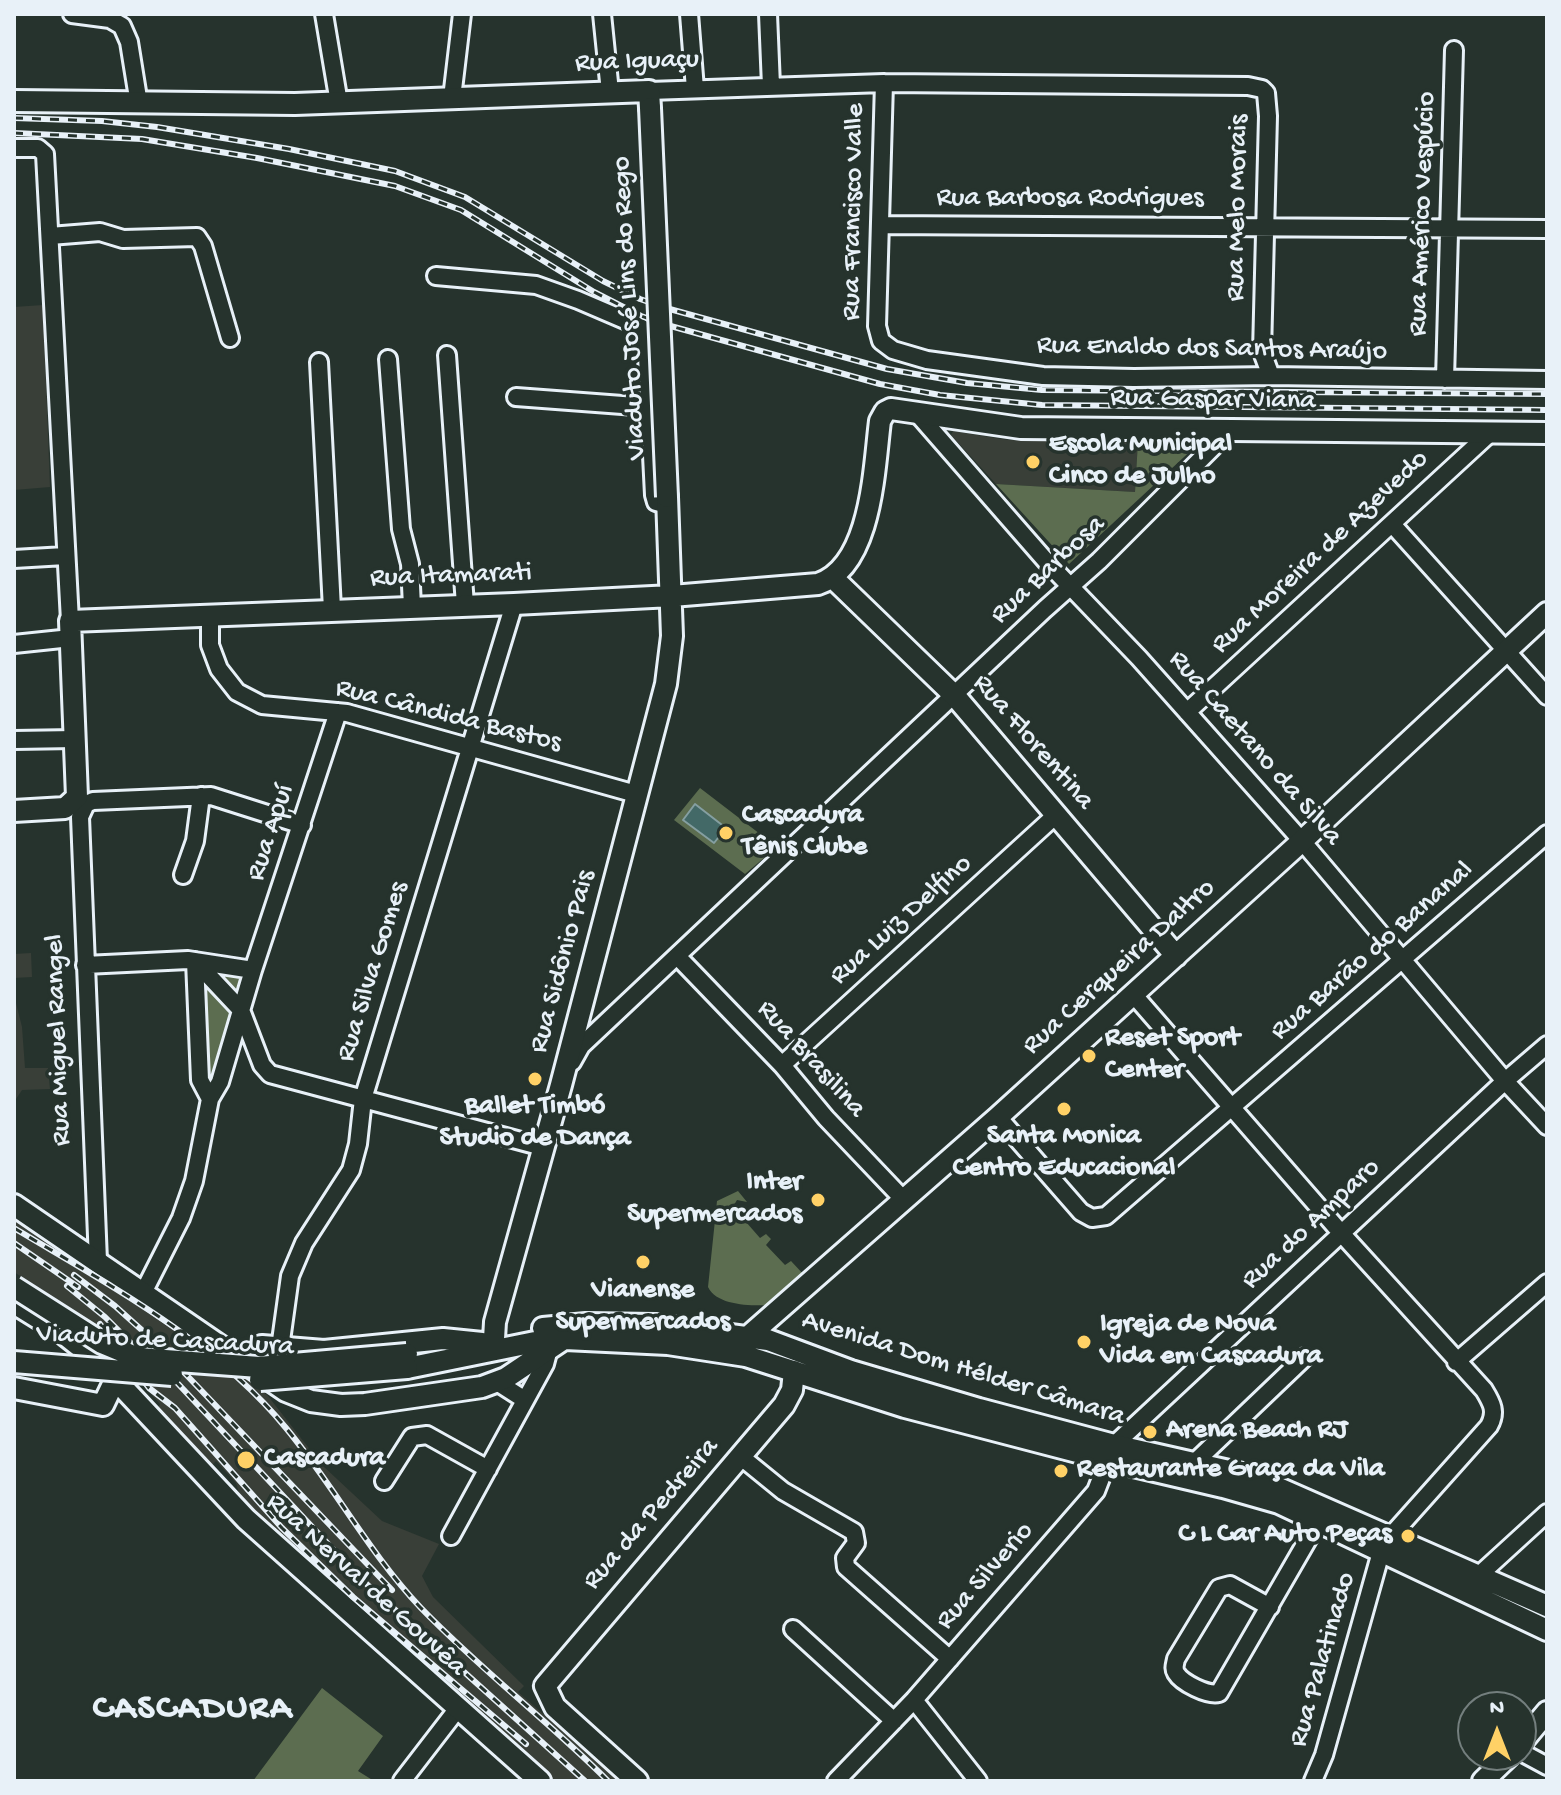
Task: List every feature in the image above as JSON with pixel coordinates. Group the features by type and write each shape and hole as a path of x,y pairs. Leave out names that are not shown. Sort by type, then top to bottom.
{"main road":[{"name":"Rua Iguaçu","path":"14,101 339,103 610,92 650,100"},
{"name":"Viaduto José Lins do Rego","path":"650,100 672,596"},
{"name":"Rua Gaspar Viana","path":"833,578 854,548 866,519 882,416 891,409 1021,428 1547,433"},
{"name":"Rua Itamarati","path":"70,629 210,615 672,596 818,584 833,578"},
{"name":"Rua Florentina","path":"833,578 955,696 1176,956"},
{"name":"Rua Sidônio Pais","path":"488,1341 561,1085 666,684 672,636 672,596"},
{"name":"Rua Cerqueira Daltro","path":"721,1351 738,1345 750,1336 998,1117 1547,613"},
{"path":"14,811 73,812 75,800 85,794 75,739 70,629"},
{"path":"14,1205 295,1396 330,1405 365,1404 482,1387 497,1382 557,1344"},
{"name":"Viaduto de Cascadura","path":"14,1287 102,1343 138,1358 259,1367 407,1361"},
{"name":"Rua Nerval de Gouvêa","path":"14,1303 64,1334 98,1361 246,1519 540,1781"},
{"path":"775,1313 778,1329 796,1349"},
{"name":"Avenida Dom Hélder Câmara","path":"407,1361 547,1327 597,1323 655,1325 750,1336 796,1349 851,1371 1279,1503 1318,1522 1477,1577 1547,1606"},
{"name":"Avenida Dom Hélder Câmara","path":"280,1348 324,1351 443,1339 488,1341"},
{"name":"Avenida Dom Hélder Câmara","path":"407,1361 528,1343 668,1344 721,1351 905,1407 1111,1453 1194,1463 1273,1483 1547,1630"},
{"path":"252,1368 251,1359 258,1348 280,1348"},
{"name":"Viaduto de Cascadura","path":"14,1362 257,1380 407,1361"},
{"name":"Rua da Pedreira","path":"637,1781 555,1707 545,1686 790,1396 794,1371"},
{"path":"14,1388 103,1405 115,1380"}],"street":[{"path":"72,14 110,19 122,26 129,42 139,104"},
{"path":"324,14 339,103"},
{"path":"452,98 462,14"},
{"path":"602,14 610,92"},
{"path":"689,14 695,89"},
{"path":"768,14 771,86"},
{"name":"Rua Américo Vespúcio","path":"1445,379 1454,50"},
{"name":"Rua Iguaçu","path":"650,100 695,89 884,83 1248,86 1262,89"},
{"name":"Rua Francisco Valle","path":"881,341 877,326 884,83"},
{"name":"Rua Melo Morais","path":"1262,89 1266,93 1268,116 1262,345 1265,365 1271,376"},
{"path":"14,148 41,149 45,154 70,629 14,644"},
{"name":"Rua Barbosa Rodrigues","path":"880,225 1547,229"},
{"path":"50,236 100,232 123,239 197,237 203,246 230,338"},
{"path":"436,276 519,283 549,289 641,327 646,336 654,498 660,505 668,501"},
{"name":"Rua Enaldo dos Santos Araújo","path":"881,341 893,350 927,360 1043,376 1547,380"},
{"path":"1234,377 1255,358 1262,345"},
{"path":"447,355 465,605"},
{"path":"388,359 401,529 410,564 412,607"},
{"path":"319,362 332,609"},
{"path":"516,397 649,407"},
{"name":"Rua Caetano da Silva","path":"916,412 1070,587 1302,841 1505,1081 1547,1126"},
{"name":"Rua Barbosa","path":"561,1085 581,1046 1070,587 1231,429"},
{"name":"Rua Moreira de Azevedo","path":"1187,712 1490,433"},
{"path":"1392,524 1547,696"},
{"path":"14,559 65,556"},
{"name":"Rua Silva Gomes","path":"280,1348 290,1276 304,1243 351,1170 358,1144 363,1099 514,604"},
{"name":"Rua Cândida Bastos","path":"210,615 212,654 219,669 237,692 262,705 338,712 636,794"},
{"name":"Rua Apuí","path":"143,1293 188,1198 210,1099 220,1082 253,970 338,712"},
{"path":"14,740 75,739"},
{"path":"85,794 218,798 302,825"},
{"path":"183,875 195,841 201,796"},
{"name":"Rua Miguel Rangel","path":"73,812 85,965 98,1261"},
{"name":"Rua Luiz Delfino","path":"782,1065 1057,814"},
{"name":"Rua Barão do Bananal","path":"998,1117 1075,1207 1085,1215 1096,1218 1106,1216 1403,962 1547,834"},
{"name":"Rua Brasilina","path":"677,956 782,1065 826,1118 903,1199"},
{"path":"195,961 241,1010 262,1065 270,1074 543,1147"},
{"path":"195,961 200,1080 210,1099"},
{"path":"85,965 195,961 253,970"},
{"path":"1133,994 1342,1234 1484,1390 1492,1403 1494,1413 1489,1426 1385,1545"},
{"name":"Rua do Amparo","path":"1111,1453 1505,1081 1547,1045"},
{"path":"1456,1362 1547,1283"},
{"path":"451,1536 557,1344"},
{"path":"1194,1463 1305,1357"},
{"path":"497,1382 525,1400"},
{"path":"384,1481 412,1437 418,1435 427,1435 488,1469"},
{"name":"Rua Silverio","path":"836,1781 914,1700 1096,1491 1111,1453"},
{"path":"740,1456 783,1491 854,1532 856,1543 845,1558 846,1567 950,1659"},
{"path":"1477,1577 1547,1513"},
{"path":"1270,1607 1230,1585 1219,1588 1176,1659 1174,1670 1177,1675 1204,1693 1219,1693 1270,1607 1318,1522"},
{"name":"Rua Palatinado","path":"1314,1781 1337,1713 1385,1545"},
{"path":"793,1629 894,1721"},
{"path":"914,1700 978,1781"},
{"path":"402,1781 459,1707"}],"shaded area":[{"path":"43,305 50,487 14,490 14,307"},
{"name":"Escola Municipal Cinco de Julho","path":"953,431 1008,440 1138,441 1135,492 996,484 951,435"},
{"path":"31,953 32,977 14,978 14,954"},
{"path":"14,995 22,1027 25,1068 48,1068 50,1089 22,1090 14,1102"},
{"path":"14,1218 229,1361 268,1396 322,1465 382,1521 439,1544 422,1576 433,1597 524,1686 518,1692 620,1781 553,1781 252,1508 240,1496 236,1483 216,1461 210,1467 158,1408 160,1404 143,1385 51,1296 14,1272"}],"green space":[{"path":"1138,441 1196,441 1198,444 1069,564 996,484 1135,492"},
{"name":"Cascadura Tênis Clube","path":"700,788 777,847 745,874 674,820"},
{"path":"206,968 240,973 244,978 216,1087 206,1087 201,975"},
{"path":"738,1191 747,1202 737,1200 735,1211 748,1214 746,1222 760,1238 766,1234 771,1239 766,1245 785,1265 791,1261 805,1276 771,1305 727,1301 708,1287 717,1201"},
{"path":"322,1688 383,1736 358,1771 374,1781 253,1781"}],"water":[{"path":"695,804 726,828 714,843 683,820"}],"railway":[{"path":"14,118 102,121 157,127 395,171 465,197 603,281 640,299 887,369 967,383 1042,390 1547,394"},
{"path":"14,133 142,139 395,186 461,210 594,292 641,316 880,384 940,395 1042,405 1547,410"},
{"path":"14,1228 123,1293 227,1368 286,1428 385,1565 421,1608 608,1781"},
{"path":"14,1243 78,1287"},
{"path":"74,1275 154,1341 392,1590"},
{"path":"67,1286 105,1317 141,1353"},
{"path":"100,1324 149,1388 175,1408 282,1528 353,1597 526,1744"},
{"path":"138,1341 361,1579 585,1781"}],"place":[{"name":"Escola Municipal Cinco de Julho","path":"1033,462"},
{"name":"Cascadura Tênis Clube","path":"726,833"},
{"name":"Reset Sport Center","path":"1089,1056"},
{"name":"Ballet Timbó Studio de Dança","path":"535,1079"},
{"name":"Santa Monica Centro Educacional","path":"1064,1109"},
{"name":"Inter Supermercados","path":"818,1200"},
{"name":"Vianense Supermercados","path":"643,1262"},
{"name":"Igreja de Nova Vida em Cascadura","path":"1084,1342"},
{"name":"Arena Beach RJ","path":"1150,1432"},
{"name":"Cascadura","path":"246,1460"},
{"name":"Restaurante Graça da Vila","path":"1061,1471"},
{"name":"C L Car Auto Peças","path":"1408,1536"}],"district":[{"name":"CASCADURA","path":"193,1710"}]}
